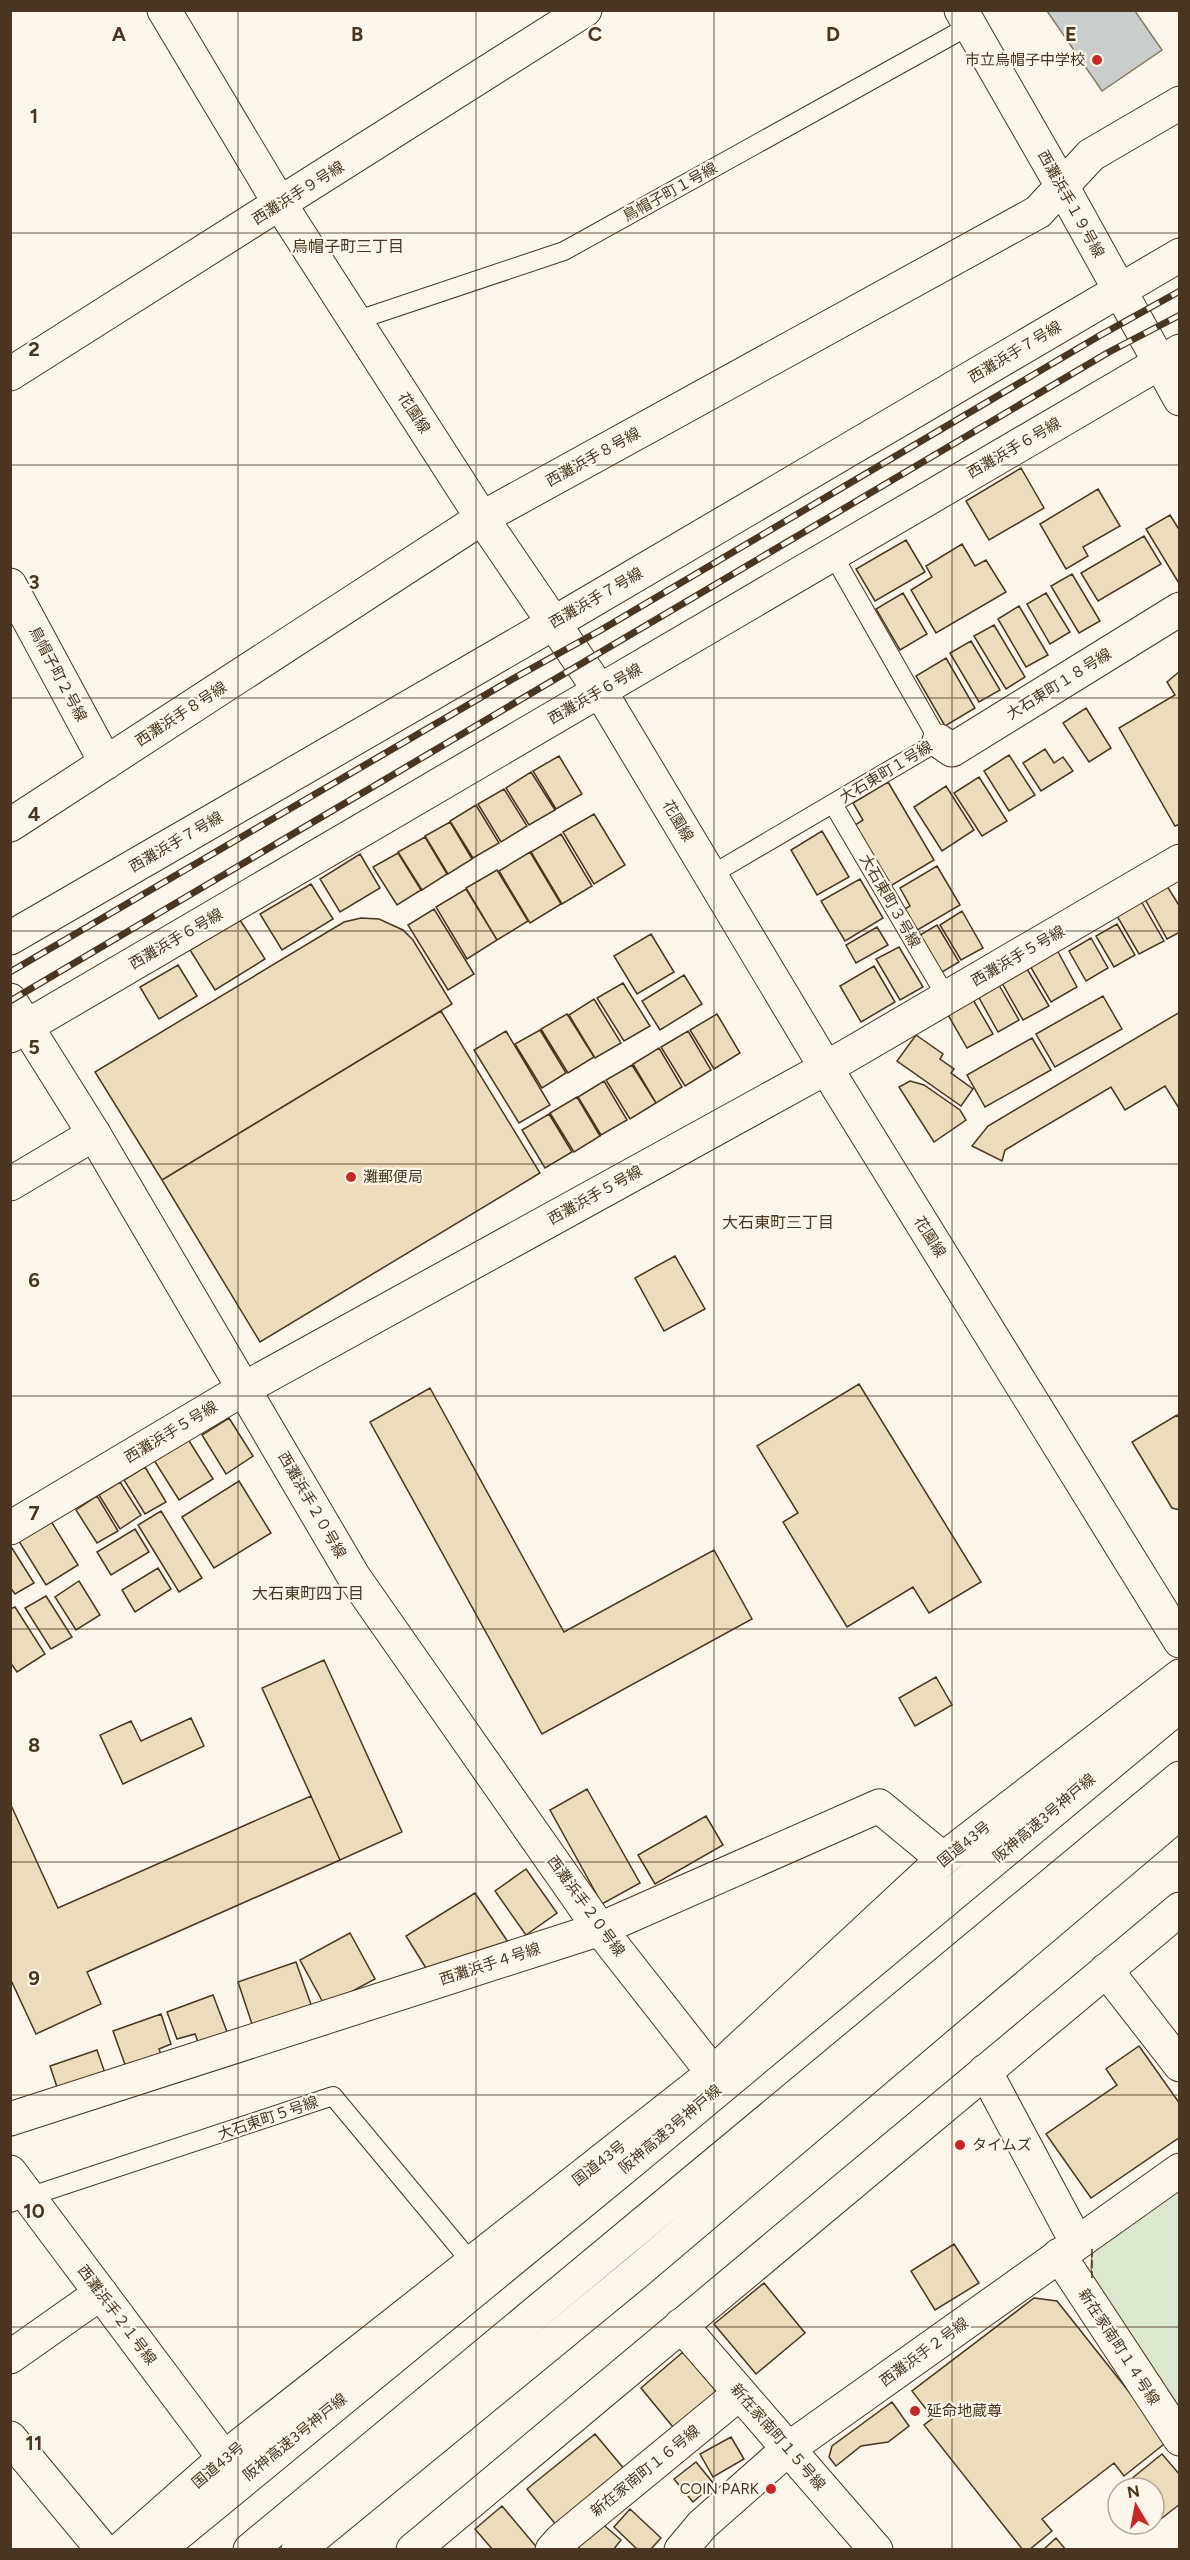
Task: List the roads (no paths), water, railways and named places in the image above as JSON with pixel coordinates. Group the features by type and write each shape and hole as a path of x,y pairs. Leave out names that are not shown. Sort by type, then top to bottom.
{"main road":[{"name":"花園線","path":"164,10 280,204 482,518 600,691 826,1068 1179,1641"},
{"name":"西灘浜手９号線","path":"10,374 585,10"},
{"name":"西灘浜手１９号線","path":"965,18 1062,186 1119,291 1169,357 1179,399"},
{"name":"西灘浜手８号線","path":"10,825 482,518 1038,212 1091,155 1179,103"},
{"name":"西灘浜手７号線","path":"10,938 554,623 1179,255"},
{"name":"西灘浜手６号線","path":"16,1021 600,691 1169,357"},
{"name":"鳥帽子町２号線","path":"10,585 106,763"},
{"name":"大石東町１８号線","path":"939,741 952,750 1179,609"},
{"name":"西灘浜手５号線","path":"10,1528 245,1388 826,1068 1179,861"},
{"name":"西灘浜手２０号線","path":"16,1021 94,1134 354,1577 600,1929 713,2073"},
{"path":"10,1184 94,1134"},
{"name":"国道43号","path":"120,2550 224,2458 713,2073 943,1859 1179,1676"},
{"name":"阪神高速3号神戸線","path":"158,2550 632,2161 1179,1705"},
{"path":"250,2550 1179,1778"},
{"name":"西灘浜手４号線","path":"10,2119 600,1929 879,1806 943,1859"},
{"path":"298,2550 637,2272 1179,1812"},
{"path":"413,2550 1179,1909"},
{"path":"1106,1970 1179,2065"},
{"name":"新在家南町１４号線","path":"985,2071 1068,2249 1179,2439"},
{"name":"西灘浜手２号線","path":"681,2550 702,2525 788,2449 1179,2170"},
{"name":"西灘浜手２１号線","path":"17,2191 101,2293 224,2458"},
{"path":"10,2357 101,2293"},
{"name":"新在家南町１５号線","path":"681,2325 876,2550"},
{"name":"新在家南町１６号線","path":"552,2550 740,2393"},
{"path":"10,2438 103,2550"}],"lane":[{"name":"鳥帽子町１号線","path":"355,321 564,251 965,18"},
{"name":"大石東町１号線","path":"711,875 939,741 833,555"},
{"name":"大石東町３号線","path":"833,804 947,998"},
{"name":"大石東町５号線","path":"17,2191 333,2096 472,2263"}],"railway":[{"path":"10,972 509,681 601,630 1099,336 1180,291"},
{"path":"10,1001 1109,352 1180,315"}],"place":[{"name":"市立烏帽子中学校","path":"1097,60"},
{"name":"灘郵便局","path":"351,1177"},
{"name":"タイムズ","path":"960,2145"},
{"name":"延命地蔵尊","path":"915,2411"},
{"name":"COIN PARK","path":"771,2489"}],"district":[{"name":"烏帽子町三丁目","path":"348,246"},
{"name":"大石東町三丁目","path":"778,1222"},
{"name":"大石東町四丁目","path":"308,1593"}]}
